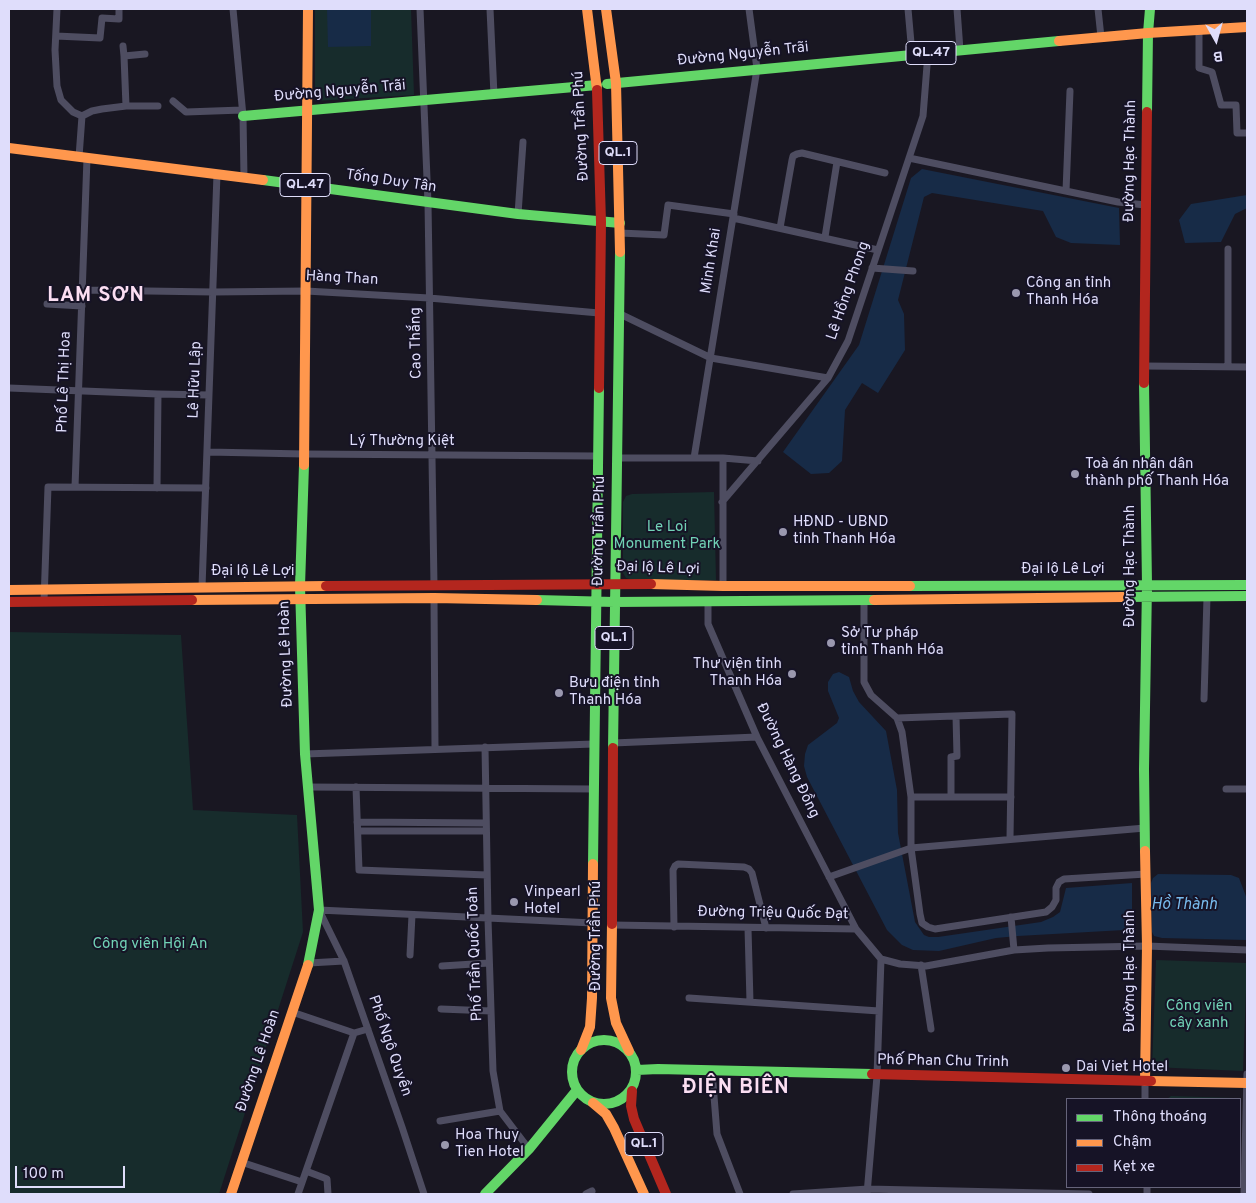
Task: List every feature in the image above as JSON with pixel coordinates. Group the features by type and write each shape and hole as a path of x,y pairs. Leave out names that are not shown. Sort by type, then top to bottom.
{"main road":[{"name":"Đường Lê Hoàn","path":"231,1194 309,963 319,910 305,754 300,599 304,454 308,9"},
{"name":"Đường Trần Phú","path":"581,1050 590,1027 592,998 601,222 597,85 587,9"},
{"name":"Đường Trần Phú","path":"606,9 616,83 620,228 614,602 611,998 616,1023 629,1051"},
{"name":"Đường Hạc Thành","path":"1145,1081 1147,946 1144,768 1147,585 1144,366 1145,205 1150,9"},
{"name":"Đường Nguyễn Trãi","path":"242,113 308,110 494,95 912,54 1148,33 1247,27"},
{"name":"Tống Duy Tân","path":"9,148 306,185 428,203 601,222 620,228"},
{"path":"599,313 618,313"},
{"name":"Đại lộ Lê Lợi","path":"9,590 596,583 722,586 1247,585"},
{"path":"925,586 925,599"},
{"name":"Đại lộ Lê Lợi","path":"9,602 434,598 614,602 1247,596"},
{"path":"594,834 612,835"},
{"path":"610,1040 621,1044 629,1051 635,1060 637,1070 636,1081 632,1091 615,1104 593,1103 584,1098 572,1080 572,1069 575,1059 581,1050 594,1042 610,1040"},
{"name":"Phố Phan Chu Trinh","path":"637,1070 1247,1083"},
{"path":"485,1194 529,1149 577,1090"},
{"name":"QL.1","path":"632,1091 631,1106 634,1119 666,1194"},
{"name":"QL.1","path":"593,1103 606,1114 614,1128 644,1194"}],"street":[{"path":"57,9 57,86 61,100 73,112 82,116 92,111 126,106 158,106"},
{"path":"56,36 100,38 102,18 119,19 119,9"},
{"path":"233,9 242,113 244,177"},
{"name":"Cao Thắng","path":"420,9 428,203 434,585"},
{"path":"490,9 494,95"},
{"name":"Minh Khai","path":"694,458 757,69 749,9"},
{"path":"908,9 912,54"},
{"path":"957,9 960,50"},
{"path":"1098,9 1101,37"},
{"path":"1199,30 1199,68 1212,72 1221,105 1236,105 1237,133 1247,133"},
{"path":"123,46 126,106"},
{"name":"Lê Hồng Phong","path":"722,502 828,378 848,341 923,116 928,53"},
{"path":"124,56 145,54"},
{"path":"1066,191 1070,91"},
{"path":"173,102 186,112 242,113"},
{"name":"Phố Lê Thị Hoa","path":"75,487 82,306 82,116"},
{"path":"518,214 523,142"},
{"path":"780,228 793,156 802,153 885,173"},
{"path":"909,158 1118,202 1145,205"},
{"path":"825,237 837,162"},
{"name":"Lê Hữu Lập","path":"202,587 217,174"},
{"path":"620,228 664,235 668,205 734,216 878,250"},
{"path":"1228,249 1228,367"},
{"path":"872,268 913,270"},
{"name":"Hàng Than","path":"82,290 306,291 430,298 599,313"},
{"path":"47,304 82,306"},
{"path":"618,313 710,358 828,378"},
{"path":"1144,366 1247,367"},
{"path":"9,388 209,395"},
{"path":"157,488 158,394"},
{"name":"Lý Thường Kiệt","path":"208,452 433,456 597,456"},
{"path":"616,458 723,458 758,460"},
{"path":"722,586 723,458"},
{"path":"44,601 48,487 206,488"},
{"path":"1204,698 1207,597"},
{"path":"434,598 436,748"},
{"path":"864,600 864,682 871,695 897,718 902,732 911,797 911,848 922,923 928,928 935,929 1046,912 1056,900 1056,888 1059,882 1064,879 1146,874"},
{"name":"Đường Hàng Đồng","path":"708,601 708,624 757,737 856,929"},
{"path":"897,718 1012,714 1010,838"},
{"path":"951,797 951,757 956,756 956,716"},
{"path":"613,743 757,737"},
{"path":"305,754 594,744"},
{"name":"Phố Trần Quốc Toản","path":"485,747 493,1071 500,1112 529,1149"},
{"path":"308,786 594,789"},
{"path":"356,787 359,870 487,875"},
{"path":"1226,789 1247,789"},
{"path":"911,797 1011,797"},
{"path":"357,822 486,823"},
{"path":"829,877 911,848 1010,838 1145,828"},
{"path":"358,832 486,831"},
{"path":"674,926 673,870 678,864 744,867 749,869 752,873 766,928"},
{"path":"319,910 593,923"},
{"name":"Phố Ngô Quyền","path":"319,910 344,961 424,1194"},
{"path":"410,955 412,915"},
{"path":"1011,916 1014,950"},
{"name":"Đường Triệu Quốc Đạt","path":"612,925 856,929 881,959"},
{"path":"748,928 750,1002"},
{"path":"868,1191 877,1076 881,959 900,964 921,965 1014,950 1147,946 1247,950"},
{"path":"309,963 344,961"},
{"path":"442,966 489,963"},
{"path":"921,965 931,1030"},
{"path":"689,998 879,1011"},
{"path":"441,1009 491,1011"},
{"path":"292,1012 354,1032 368,1029"},
{"path":"298,1194 354,1032"},
{"path":"712,1071 717,1134 740,1194"},
{"path":"1244,1194 1247,1074"},
{"name":"Đường Hạc Thành","path":"1145,1081 1145,1098"},
{"path":"440,1121 500,1112"},
{"path":"241,1162 302,1182"},
{"path":"306,1171 327,1178 328,1194"},
{"path":"793,1194 868,1191 1089,1194"}],"green space":[{"path":"315,9 411,9 414,95 315,101"},
{"name":"Le Loi Monument Park","path":"714,492 716,580 633,580 626,578 623,573 623,502 626,496 632,494"},
{"name":"Công viên Hội An","path":"9,632 181,635 193,810 297,815 303,932 219,1194 9,1193"},
{"name":"Công viên cây xanh","path":"1156,960 1247,963 1243,1071 1152,1067"},
{"path":"1171,1096 1234,1098 1168,1098"}],"water":[{"path":"327,9 371,9 371,46 328,47"},
{"path":"922,169 1119,208 1120,245 1071,243 1056,237 1043,211 932,193 924,197 898,300 904,314 905,350 878,393 862,383 845,410 842,461 829,473 811,474 783,452 859,345 911,178"},
{"path":"1247,195 1247,208 1235,214 1221,242 1185,243 1179,220 1191,204"},
{"path":"839,672 849,677 859,702 886,731 897,790 898,833 915,922 924,935 938,937 1041,922 1060,912 1066,888 1132,883 1132,919 1124,930 996,938 939,951 913,950 902,945 887,930 807,777 804,766 808,745 837,723 839,718 828,691 828,682 833,674"},
{"name":"Hồ Thành","path":"1158,874 1231,875 1239,878 1247,899 1247,940 1162,938 1154,936 1152,932 1151,883"}],"traffic: fast":[{"path":"1147,112 1150,9"},
{"path":"607,84 1059,41"},
{"path":"243,116 597,85"},
{"path":"263,180 518,214 620,223"},
{"path":"613,748 620,252"},
{"path":"1144,383 1147,585 1144,769 1145,851"},
{"path":"593,864 599,388"},
{"path":"304,465 300,586 305,754 319,910 308,965"},
{"path":"910,586 1247,585"},
{"path":"1122,597 1247,596"},
{"path":"537,600 614,602 874,600"},
{"path":"598,1040 610,1040 627,1049 634,1060 636,1072 634,1084 627,1095 610,1104 598,1104 586,1099 577,1090 572,1078 572,1066 577,1054 586,1045 598,1040"},
{"path":"637,1070 872,1074"},
{"path":"485,1194 529,1149 577,1090"}],"traffic: slow":[{"path":"304,465 308,9"},
{"path":"587,9 597,90"},
{"path":"606,9 616,83 620,252"},
{"path":"1059,41 1247,27"},
{"path":"9,148 263,180"},
{"path":"651,584 910,586"},
{"path":"9,590 326,586"},
{"path":"874,600 1122,597"},
{"path":"192,600 434,598 537,600"},
{"path":"1145,851 1147,946 1145,1081"},
{"path":"581,1050 590,1027 592,998 593,864"},
{"path":"612,924 611,998 616,1023 629,1051"},
{"path":"231,1194 308,965"},
{"path":"1151,1081 1247,1083"},
{"path":"593,1103 606,1114 614,1128 644,1194"}],"traffic: jam":[{"path":"597,90 601,222 599,388"},
{"path":"1144,383 1147,112"},
{"path":"326,586 651,584"},
{"path":"9,602 192,600"},
{"path":"612,924 613,748"},
{"path":"872,1074 1151,1081"},
{"path":"632,1091 631,1106 634,1119 666,1194"}],"place":[{"name":"Công an tỉnh Thanh Hóa","path":"1016,293"},
{"name":"Toà án nhân dân thành phố Thanh Hóa","path":"1075,474"},
{"name":"HĐND - UBND tỉnh Thanh Hóa","path":"783,532"},
{"name":"Sở Tư pháp tỉnh Thanh Hóa","path":"831,643"},
{"name":"Thư viện tỉnh Thanh Hóa","path":"792,674"},
{"name":"Bưu điện tỉnh Thanh Hóa","path":"559,693"},
{"name":"Vinpearl Hotel","path":"514,902"},
{"name":"Dai Viet Hotel","path":"1066,1068"},
{"name":"Hoa Thuy Tien Hotel","path":"445,1145"}],"district":[{"name":"LAM SƠN","path":"96,297"},
{"name":"ĐIỆN BIÊN","path":"736,1089"}]}
